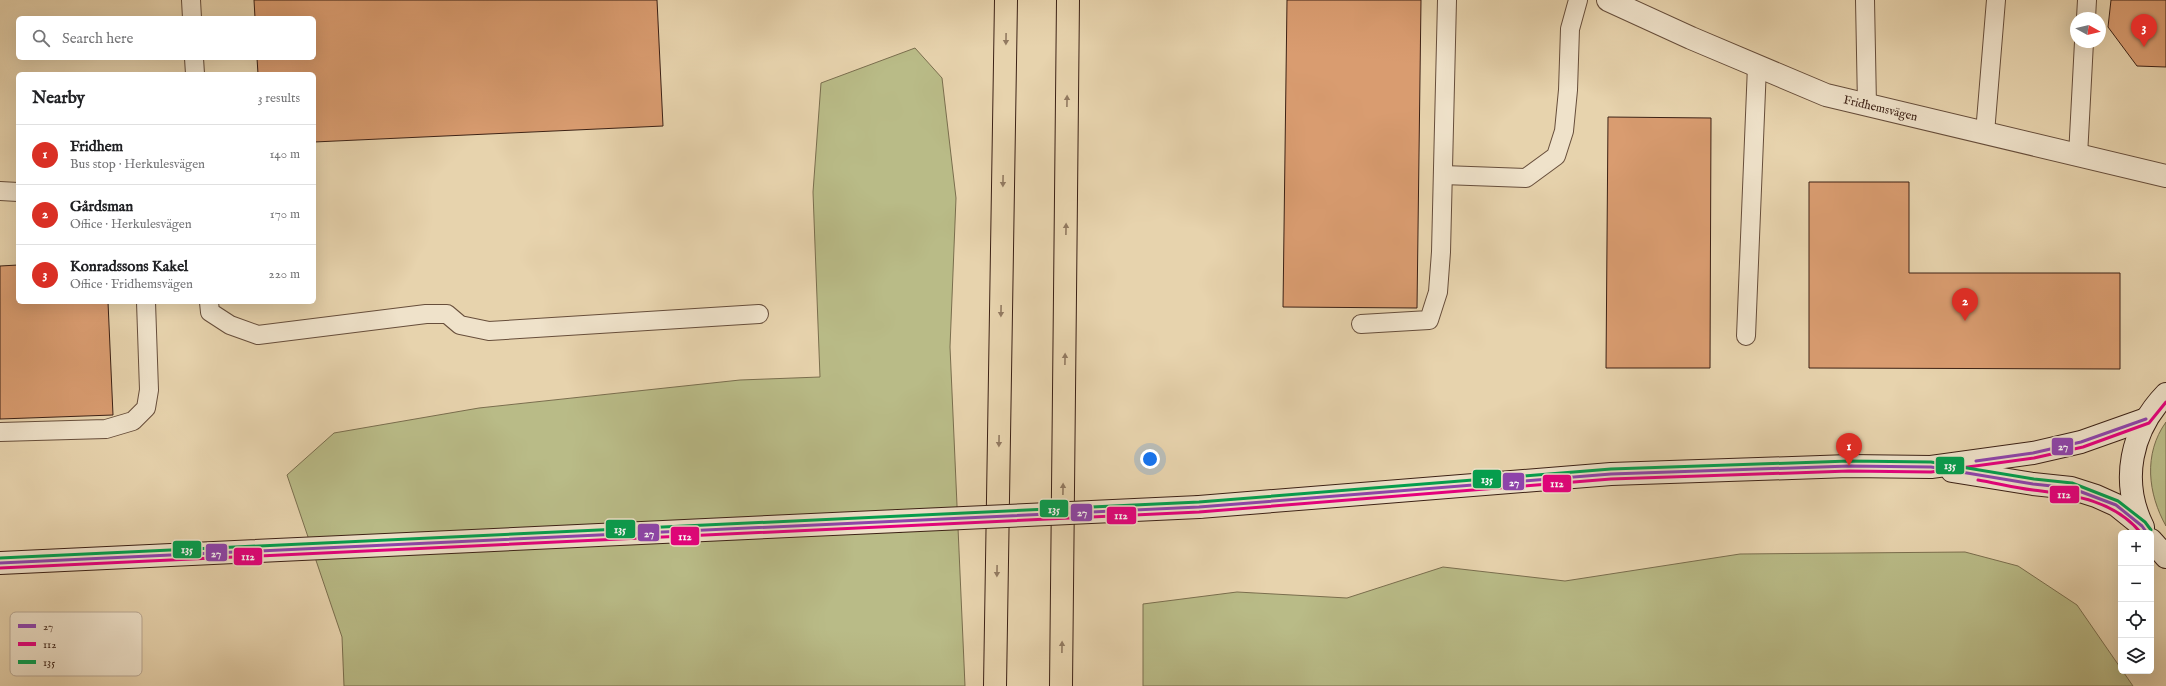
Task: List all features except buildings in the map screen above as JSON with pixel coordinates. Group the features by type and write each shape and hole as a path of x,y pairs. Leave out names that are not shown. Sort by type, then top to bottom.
{"highway":[{"path":"995,686 1006,0"},
{"path":"1061,686 1068,0"}],"street":[{"name":"Fridhemsvägen","path":"1608,0 1826,95 2166,176"},
{"path":"2146,530 2134,505 2130,483 2131,460 2136,439 2146,419 2166,394"},
{"path":"0,563 1199,507 1611,474 1849,466 1931,467 2033,453 2074,443 2146,419"},
{"path":"1931,467 2032,484 2071,488 2096,496 2116,505 2144,530"},
{"path":"2154,542 2166,557"}],"lane":[{"path":"191,0 192,16"},
{"path":"1362,324 1428,320 1438,292 1443,176 1447,0"},
{"path":"1443,176 1526,178 1556,156 1564,131 1568,90 1570,29 1578,0"},
{"path":"1865,0 1867,105"},
{"path":"1985,134 1996,0"},
{"path":"2086,0 2086,12"},
{"path":"2078,156 2084,48"},
{"path":"194,60 195,72"},
{"path":"1746,336 1758,66"},
{"path":"0,192 16,192"},
{"path":"0,432 106,429 133,422 146,408 150,390 146,304"},
{"path":"209,304 210,312 230,325 258,335 426,314 447,314 460,325 489,331 759,314"}],"green space":[{"path":"915,48 942,78 956,198 950,347 965,686 344,686 342,637 287,475 334,433 479,408 740,380 820,377 813,192 821,83"},
{"path":"2166,422 2166,526 2155,501 2152,487 2151,461 2159,434"},
{"path":"1965,552 2018,566 2077,605 2118,664 2118,674 2125,674 2133,686 1143,686 1143,604 1237,592 1347,598 1443,567 1565,581 1740,554"}],"transit line":[{"name":"112","path":"0,568 1199,512 1611,479 1849,471 1931,472 2034,458 2083,447 2149,423 2166,402"},
{"name":"27","path":"1976,461 2033,453 2081,442 2146,419"},
{"name":"135","path":"0,558 1199,502 1611,469 1849,461 1931,462 2034,479 2072,483 2118,501 2145,522 2151,530"},
{"name":"27","path":"0,563 1199,507 1611,474 1849,466 1931,467 2033,484 2071,488 2116,505 2145,530"},
{"name":"112","path":"1978,480 2062,494 2091,501 2118,513 2138,530"}],"place":[{"name":"Konradssons Kakel","path":"2144,47"},
{"name":"Gårdsman","path":"1965,321"},
{"name":"Fridhem","path":"1849,466"}]}
